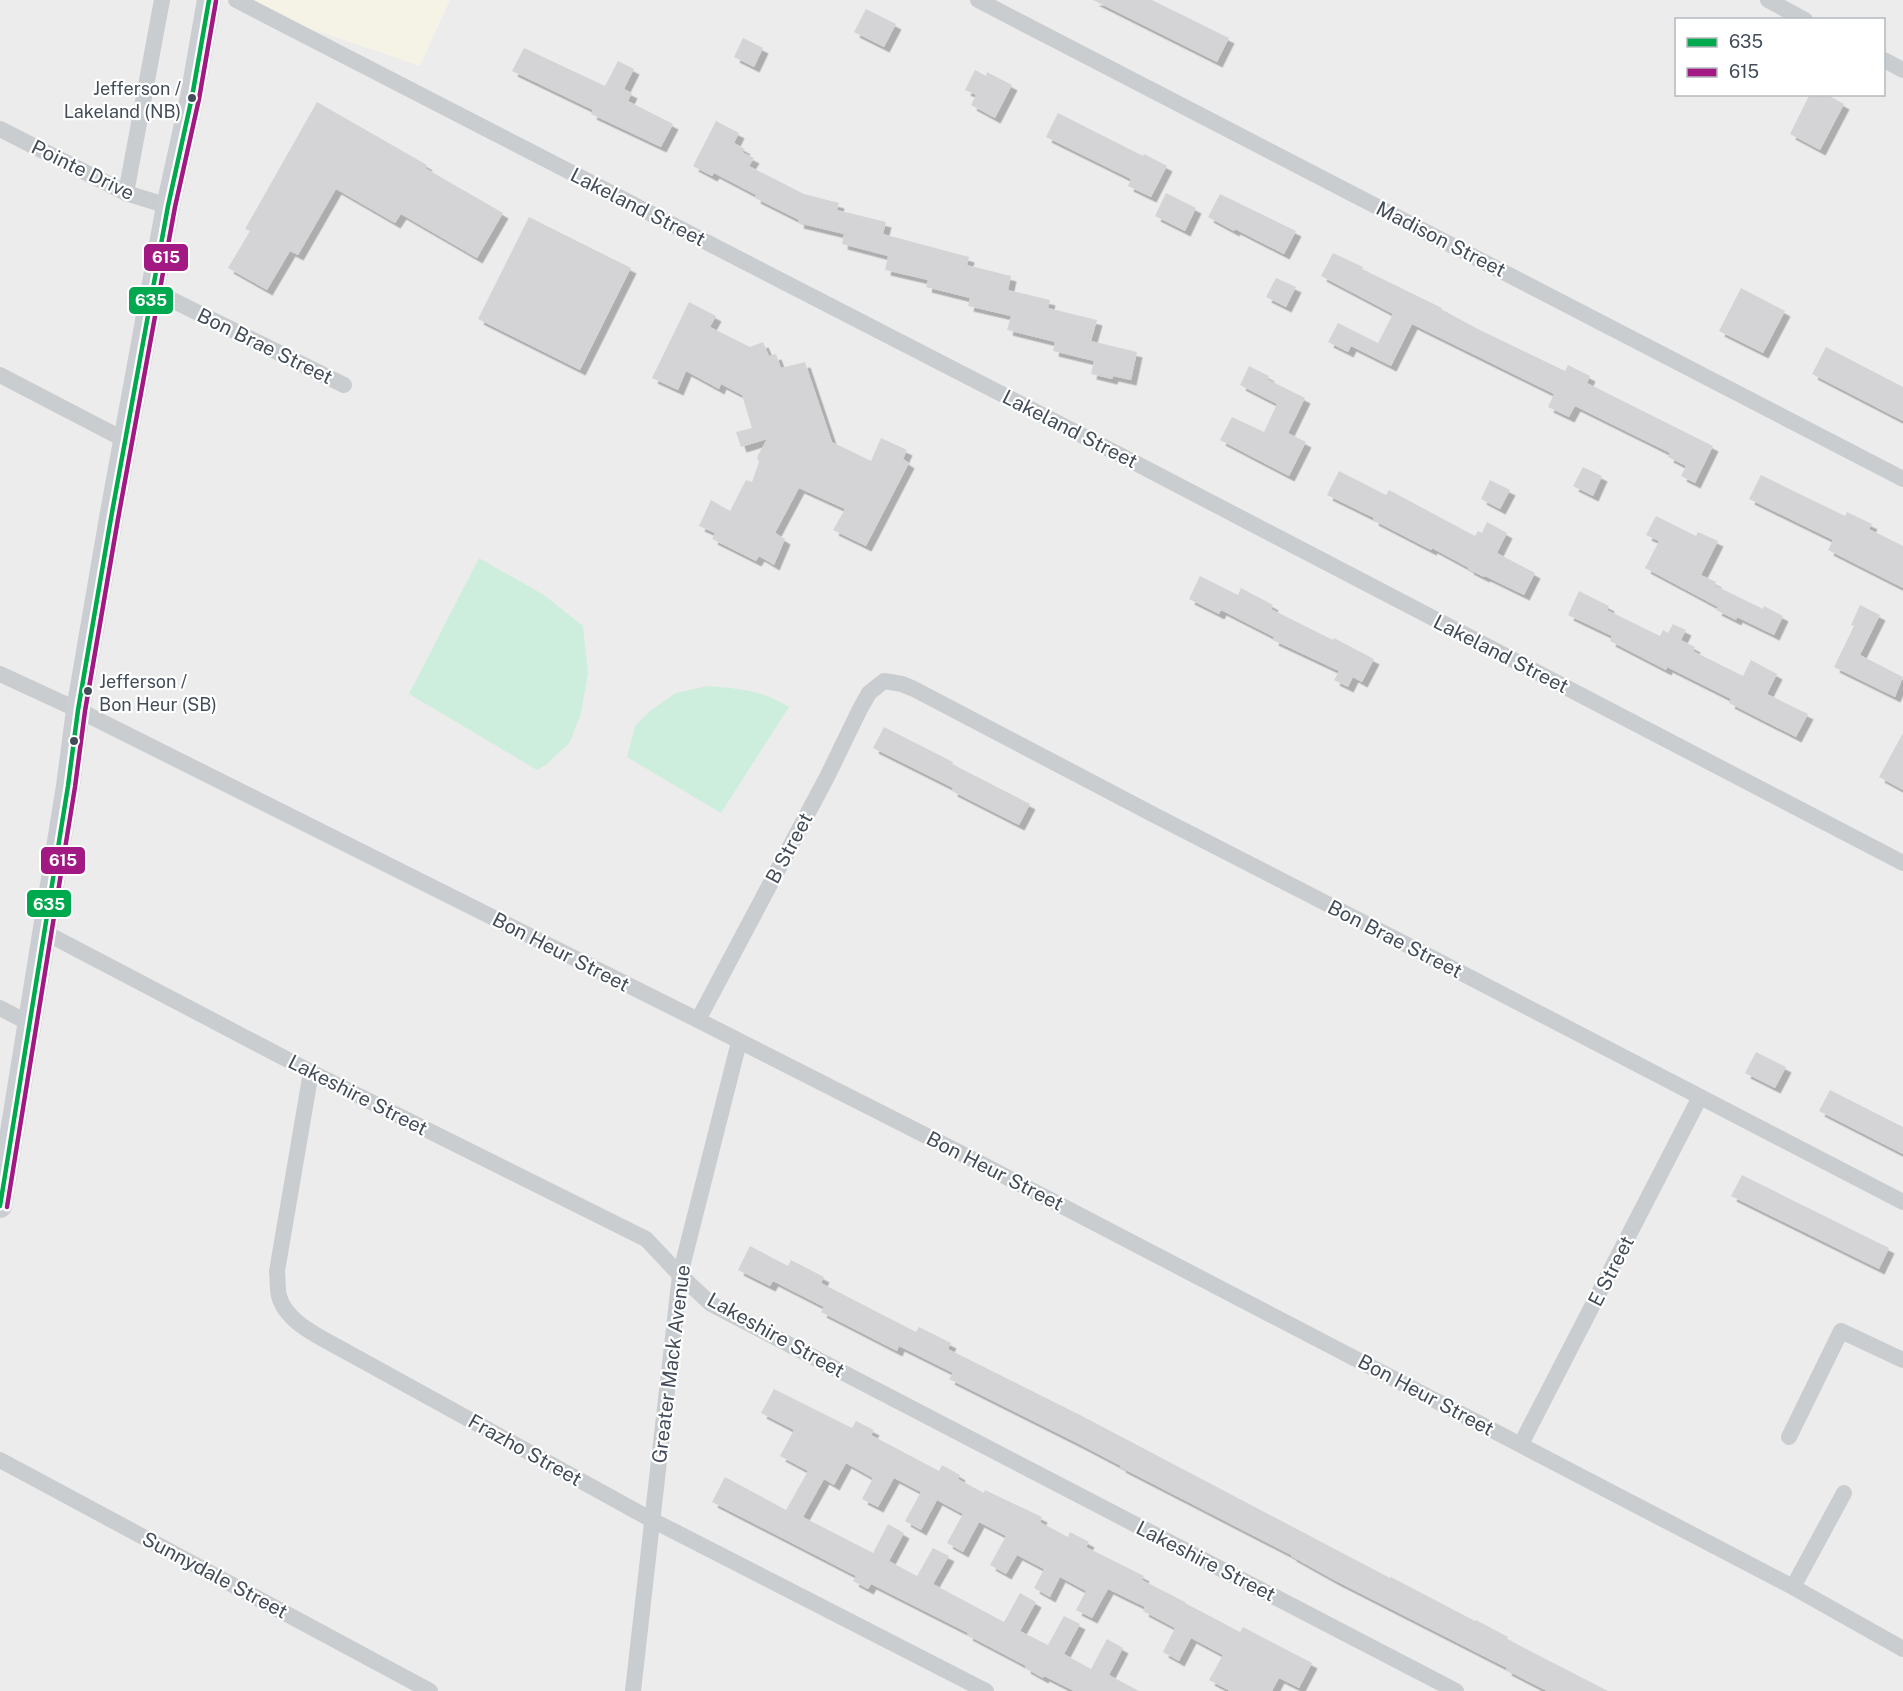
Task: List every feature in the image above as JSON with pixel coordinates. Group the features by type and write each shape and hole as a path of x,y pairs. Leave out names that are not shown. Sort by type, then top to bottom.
{"main road":[{"path":"0,1206 68,786 78,710 168,206 192,97 209,0"}],"street":[{"path":"126,193 162,0"},
{"name":"Lakeland Street","path":"236,0 1111,450 1903,863"},
{"name":"Madison Street","path":"978,0 1903,479"},
{"path":"1767,0 1801,18"},
{"path":"1885,61 1903,70"},
{"name":"Pointe Drive","path":"0,129 126,193 168,206"},
{"name":"Bon Brae Street","path":"154,291 344,385"},
{"path":"0,375 125,440"},
{"name":"Bon Heur Street","path":"0,674 78,710 985,1166 1793,1587 1903,1649"},
{"name":"Bon Brae Street","path":"884,681 914,689 1158,818 1903,1202"},
{"name":"B Street","path":"698,1020 828,775 860,709 869,693 884,681"},
{"name":"Lakeshire Street","path":"44,932 311,1072 646,1239 711,1304 1456,1691"},
{"path":"0,1008 29,1023"},
{"name":"Greater Mack Avenue","path":"633,1691 680,1275 739,1042"},
{"name":"Frazho Street","path":"311,1072 277,1271 279,1297 290,1316 345,1351 652,1520 986,1691"},
{"name":"E Street","path":"1521,1444 1700,1097"},
{"path":"1789,1437 1841,1330 1903,1360"},
{"name":"Sunnydale Street","path":"0,1460 430,1691"},
{"path":"1793,1587 1844,1493"}],"shaded area":[{"path":"226,0 450,0 420,66"}],"green space":[{"path":"479,558 544,595 583,626 588,673 581,713 570,742 546,765 537,770 409,694"},
{"path":"707,686 759,693 789,707 721,813 627,757 635,726 651,710 676,693"}],"building":[{"path":"1093,0 1152,0 1229,38 1217,62"},
{"path":"866,9 896,24 884,47 854,32"},
{"path":"743,38 763,48 754,67 734,57"},
{"path":"524,48 605,86 618,61 634,69 624,89 632,93 628,101 673,124 661,147 591,114 593,110 512,71"},
{"path":"975,70 986,76 987,72 1012,85 995,118 971,105 976,95 965,90"},
{"path":"1809,96 1830,96 1844,104 1820,150 1790,134"},
{"path":"317,102 427,165 425,168 503,213 477,258 401,214 395,223 336,189 298,255 290,251 267,290 228,268 250,231 245,229"},
{"path":"1058,113 1167,166 1151,197 1128,186 1131,179 1046,137"},
{"path":"716,121 739,133 734,143 745,149 742,152 754,158 749,166 804,194 839,203 837,210 886,222 883,234 969,257 967,265 1011,276 1008,290 1050,300 1048,308 1097,320 1091,341 1137,352 1131,380 1113,376 1112,379 1091,374 1094,361 1053,351 1055,342 1007,330 1011,316 968,306 970,298 926,287 928,280 885,270 888,256 842,244 844,234 798,223 799,220 755,198 756,195 714,173 712,176 693,166"},
{"path":"1166,193 1196,208 1185,231 1155,216"},
{"path":"1220,194 1296,231 1284,254 1208,217"},
{"path":"529,217 631,268 580,370 478,319"},
{"path":"1333,253 1442,308 1476,328 1565,371 1568,365 1590,376 1587,383 1713,446 1695,483 1681,476 1686,466 1668,457 1670,453 1575,406 1569,417 1548,407 1554,394 1412,324 1391,366 1351,346 1348,352 1328,342 1338,323 1378,343 1393,314 1321,276"},
{"path":"1276,278 1296,287 1286,307 1266,297"},
{"path":"1741,288 1785,311 1763,353 1719,331"},
{"path":"689,302 716,316 710,327 750,347 763,342 769,356 776,354 781,368 805,362 832,442 871,461 881,438 907,450 903,459 909,463 866,546 833,530 845,509 799,488 775,533 785,539 774,565 759,556 756,561 712,539 715,533 699,526 711,500 730,511 746,480 752,482 759,462 757,457 767,439 741,447 736,432 752,428 742,395 721,384 719,389 686,371 678,390 652,378"},
{"path":"1826,347 1903,387 1903,421 1812,374"},
{"path":"1249,366 1269,376 1267,379 1305,398 1288,433 1306,442 1289,476 1220,440 1232,417 1264,432 1277,404 1240,385"},
{"path":"1583,467 1602,476 1593,496 1573,486"},
{"path":"1339,471 1386,495 1389,490 1475,536 1478,531 1482,533 1487,522 1507,533 1497,553 1535,573 1524,595 1468,569 1432,548 1431,550 1327,495"},
{"path":"1761,475 1845,516 1847,512 1872,524 1869,529 1903,546 1903,588 1828,550 1833,540 1749,499"},
{"path":"1490,480 1510,490 1500,509 1481,499"},
{"path":"1656,516 1696,536 1698,532 1718,541 1701,575 1716,582 1714,585 1763,609 1764,606 1783,616 1774,635 1737,617 1736,620 1716,610 1718,607 1645,568 1659,541 1646,535"},
{"path":"1200,576 1238,595 1241,588 1273,605 1271,609 1374,659 1362,682 1353,677 1348,687 1334,680 1339,671 1273,640 1274,637 1221,610 1219,614 1189,599"},
{"path":"1579,591 1609,606 1607,610 1660,636 1663,630 1668,633 1673,624 1686,630 1681,640 1695,647 1693,651 1743,676 1751,660 1777,674 1767,694 1808,714 1796,737 1729,703 1731,699 1667,667 1666,670 1610,641 1612,636 1568,615"},
{"path":"1860,605 1880,615 1860,655 1903,677 1895,697 1834,667 1854,626 1851,625"},
{"path":"884,727 1030,804 1019,825 952,791 953,788 873,748"},
{"path":"1903,733 1903,790 1879,777"},
{"path":"1756,1052 1786,1067 1775,1088 1745,1073"},
{"path":"1830,1090 1903,1127 1903,1154 1819,1111"},
{"path":"1742,1175 1889,1248 1879,1269 1731,1196"},
{"path":"750,1246 788,1266 791,1260 824,1277 821,1283 916,1332 919,1327 951,1343 948,1349 1080,1415 1390,1578 1476,1620 1508,1637 1507,1639 1608,1691 1547,1691 1506,1670 1507,1668 1334,1580 1291,1555 1079,1444 949,1379 953,1373 899,1346 897,1351 821,1312 824,1307 773,1281 770,1286 738,1270"},
{"path":"774,1389 852,1428 856,1421 874,1430 871,1435 939,1471 942,1465 960,1475 958,1479 984,1493 985,1490 1042,1517 1040,1522 1068,1537 1070,1532 1089,1542 1086,1547 1144,1576 1142,1580 1185,1603 1240,1632 1243,1627 1312,1663 1299,1688 1279,1678 1272,1691 1230,1691 1209,1680 1223,1655 1191,1638 1179,1661 1163,1652 1175,1628 1143,1611 1145,1607 1108,1589 1092,1618 1076,1610 1086,1591 1060,1577 1050,1597 1034,1588 1044,1569 1017,1555 1006,1574 990,1565 1006,1536 979,1522 963,1552 947,1543 963,1514 937,1500 921,1530 905,1521 921,1492 894,1478 878,1507 862,1499 873,1478 846,1463 834,1485 824,1479 803,1517 873,1553 888,1524 904,1533 889,1561 917,1576 933,1548 949,1556 933,1584 1004,1622 1020,1593 1036,1602 1020,1631 1048,1645 1064,1616 1080,1624 1064,1654 1091,1669 1107,1639 1123,1648 1109,1675 1139,1691 1074,1691 1044,1676 1043,1678 1025,1668 1026,1666 967,1635 968,1633 871,1584 868,1589 853,1581 856,1576 712,1502 725,1477 786,1510 808,1471 780,1456 794,1430 761,1413"}],"transit line":[{"name":"635","path":"0,1206 68,786 78,710 111,518 168,206 192,97 209,0"},
{"name":"615","path":"7,1207 75,787 85,711 118,519 175,207 199,99 216,1"}],"place":[{"name":"Jefferson / Lakeland (NB)","path":"192,98"},
{"name":"Jefferson / Bon Heur (SB)","path":"88,691"}]}
